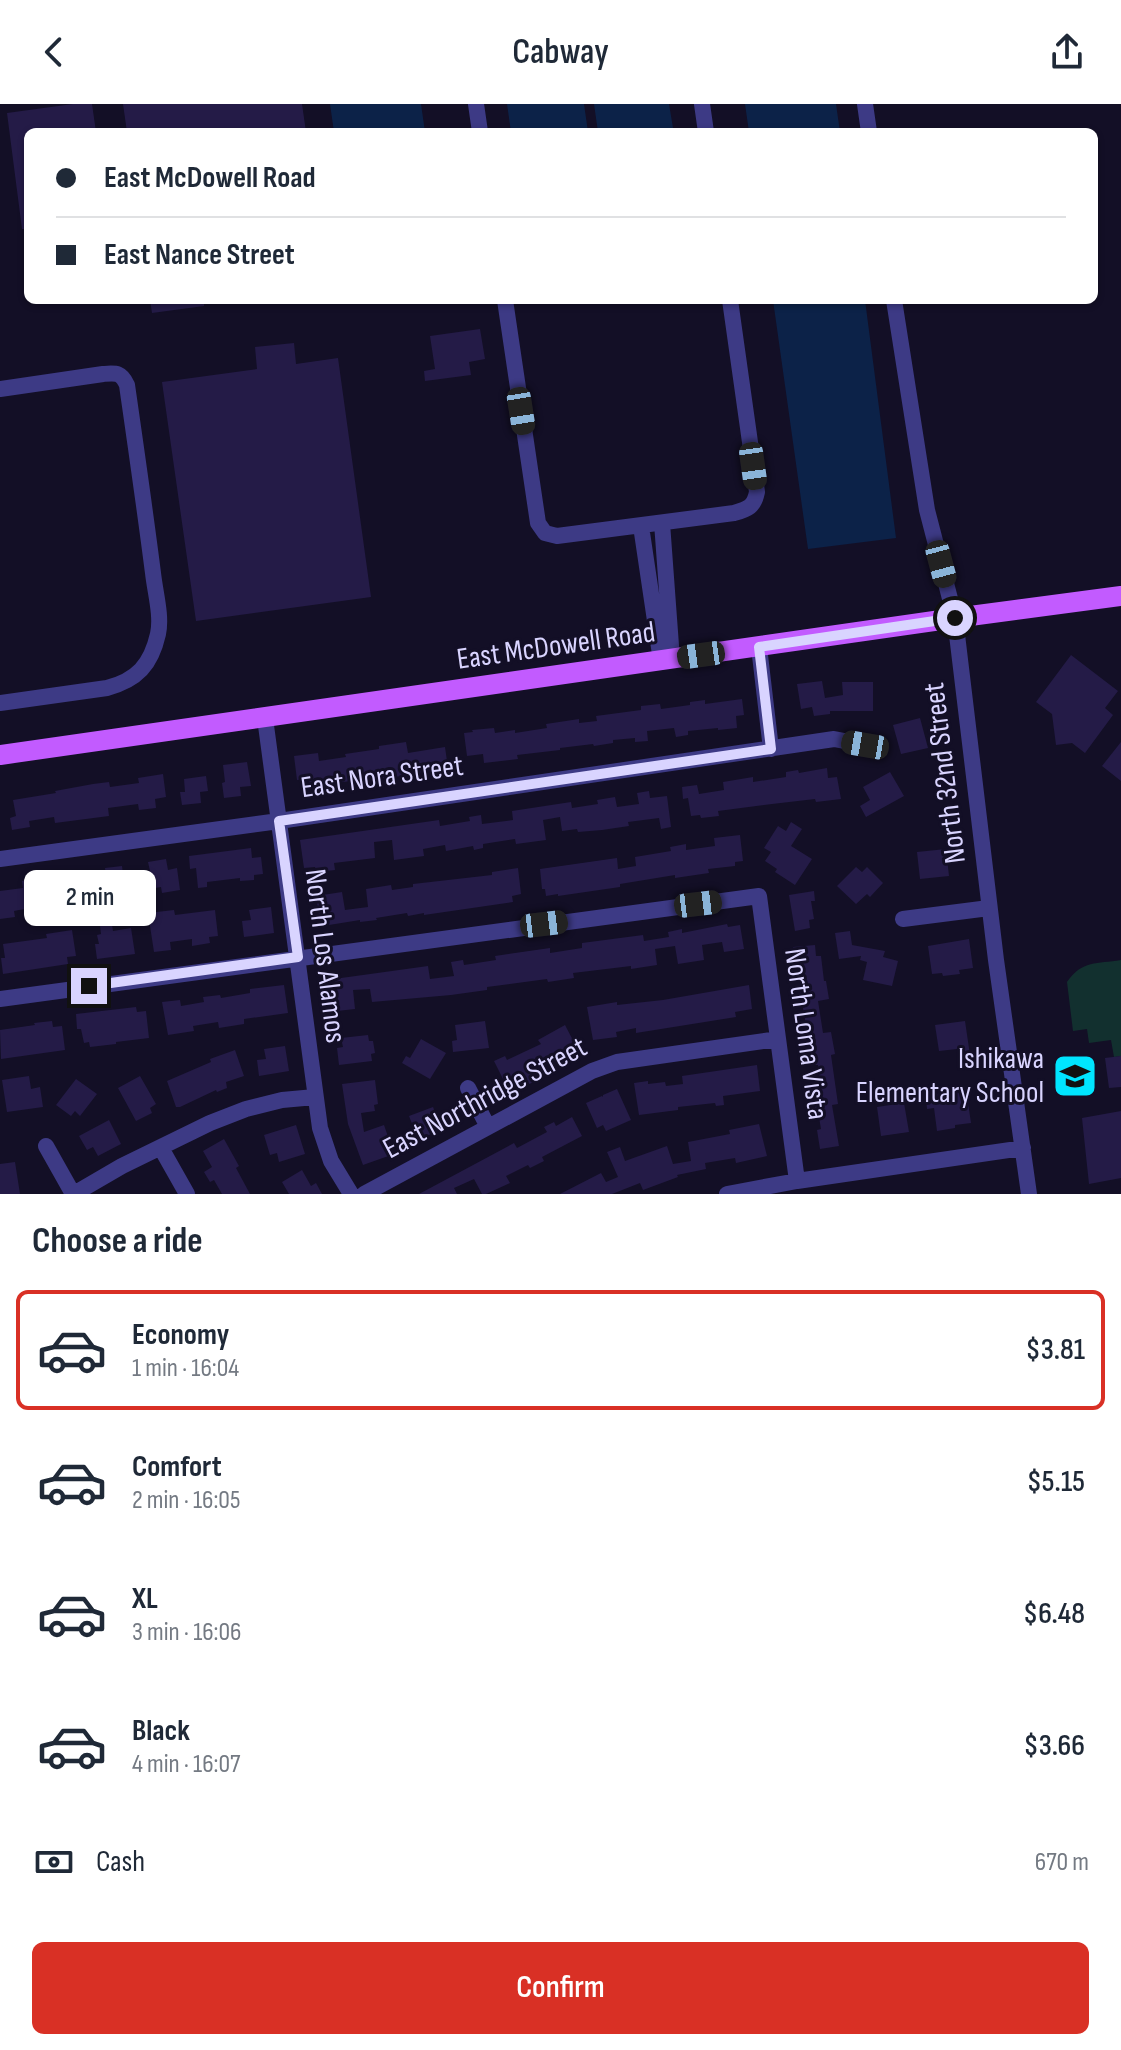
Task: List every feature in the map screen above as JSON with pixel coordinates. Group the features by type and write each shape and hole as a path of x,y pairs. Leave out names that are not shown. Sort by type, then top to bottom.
{"main road":[{"name":"East McDowell Road","path":"0,755 1121,596"}],"street":[{"path":"476,104 479,128"},
{"path":"702,104 705,128"},
{"path":"865,104 868,128"},
{"path":"506,304 538,523 545,533 557,536 734,513 755,502 757,492 731,304"},
{"name":"North 32nd Street","path":"895,304 927,510 955,618 989,908 1029,1194"},
{"path":"0,389 103,374 118,373 123,376 127,385 147,523 159,630 150,656 137,675 121,684 0,703"},
{"path":"662,523 667,660"},
{"path":"641,526 667,660"},
{"path":"759,647 771,749"},
{"name":"North Los Alamos","path":"265,718 320,1128 331,1161 351,1194"},
{"name":"East Nora Street","path":"0,859 834,739 865,745"},
{"name":"North Loma Vista","path":"298,957 759,896 797,1181"},
{"path":"903,919 989,908"},
{"path":"0,999 298,957"},
{"name":"East Northridge Street","path":"364,1194 592,1071 617,1062 778,1039"},
{"path":"468,1088 488,1127"},
{"path":"46,1146 74,1194 122,1166 210,1123 282,1100 315,1097"},
{"path":"161,1148 187,1194"},
{"path":"727,1194 1023,1148"}],"green space":[{"path":"1121,960 1121,1056 1114,1057 1111,1040 1089,1043 1087,1029 1073,1031 1067,982 1084,966"}],"water":[{"path":"330,104 421,104 424,128 333,128"},
{"path":"507,104 584,104 587,128 510,128"},
{"path":"594,104 669,104 673,128 597,128"},
{"path":"745,104 836,104 839,128 748,128"},
{"path":"774,304 866,304 896,538 808,549"}],"building":[{"path":"92,104 95,128 24,128 24,229 22,229 7,113"},
{"path":"123,104 302,104 305,128 126,128"},
{"path":"151,304 204,304 204,306 152,313"},
{"path":"480,329 485,359 469,362 471,375 425,381 424,371 435,369 430,336"},
{"path":"294,343 296,364 338,358 371,597 196,621 162,382 257,369 255,347"},
{"path":"1071,655 1118,691 1105,708 1113,715 1085,753 1072,743 1056,745 1052,714 1036,702"},
{"path":"822,681 825,698 843,695 842,682 873,682 873,711 830,711 830,714 814,716 812,707 801,709 797,684"},
{"path":"742,699 744,715 736,716 737,728 688,731 688,735 676,737 674,728 647,731 648,741 635,742 635,738 613,740 613,743 560,748 517,755 518,759 484,763 483,754 467,756 464,733 472,730 494,728 495,733 515,730 515,733 579,719 579,723 597,721 596,716 641,710 641,706 660,704 661,709 705,700 705,704"},
{"path":"920,718 928,748 901,754 893,725"},
{"path":"406,742 408,753 445,747 448,768 310,787 309,779 297,780 294,756 318,753 319,761"},
{"path":"1121,742 1121,781 1102,766"},
{"path":"247,762 251,786 240,787 241,796 224,798 223,765"},
{"path":"827,768 828,778 837,777 841,799 816,802 815,799 718,811 719,816 701,818 700,815 691,816 688,798 683,799 682,787 697,785 699,794 724,790 723,782 753,777 753,782 786,777 786,772"},
{"path":"890,772 904,796 866,817 860,806 870,800 863,787"},
{"path":"163,774 166,797 155,799 156,808 139,810 138,804 108,808 109,816 55,823 54,817 29,821 30,827 12,830 10,818 16,816 13,800 93,784 109,782 110,787 139,783 138,778"},
{"path":"206,776 208,791 200,792 201,803 182,805 180,792 185,792 184,779"},
{"path":"649,791 650,798 667,796 671,827 661,829 659,818 628,822 629,826 602,830 562,831 560,817 543,820 546,840 516,844 515,839 483,844 483,848 474,850 473,846 446,851 445,845 423,849 424,856 394,860 392,840 374,842 375,858 334,863 335,870 316,872 315,867 304,868 300,840 439,820 440,826 470,821 469,817 481,815 482,824 513,820 512,811 571,802 572,808 598,804 597,800 615,797 617,807 639,804 637,793"},
{"path":"791,822 802,829 791,846 812,859 795,885 765,861 771,852 764,848 778,826 786,831"},
{"path":"740,835 743,861 735,862 735,866 708,869 709,873 675,878 675,875 558,896 546,896 545,889 542,889 540,869 617,858 618,869 636,866 635,857 671,851 670,847 686,844 686,850 715,846 714,838"},
{"path":"251,848 252,858 261,857 263,874 254,875 254,880 240,881 240,878 207,882 207,887 198,888 196,868 190,869 189,856"},
{"path":"946,849 949,876 920,879 917,852"},
{"path":"166,859 168,870 177,868 180,890 162,893 161,887 137,891 138,897 114,900 105,868 122,866 123,874 150,871 148,862"},
{"path":"856,867 862,872 867,867 883,883 870,897 867,894 856,904 837,886"},
{"path":"518,868 521,894 512,896 513,902 424,915 408,916 407,913 360,922 329,925 328,920 320,922 316,896 342,892 345,910 368,907 366,889 391,885 392,890 413,887 413,884 492,875 492,872"},
{"path":"83,872 84,881 93,880 95,897 86,899 86,904 73,905 73,902 19,910 14,911 15,917 0,919 0,891 23,888 22,881"},
{"path":"814,891 815,901 811,901 814,919 809,920 810,928 795,931 789,895"},
{"path":"271,907 274,933 244,937 242,921 251,920 249,910"},
{"path":"174,910 175,915 215,910 218,936 209,937 210,943 192,946 192,939 170,942 171,950 154,952 148,913"},
{"path":"727,924 728,927 740,925 744,949 724,952 722,942 702,945 704,960 678,964 675,946 655,949 657,965 573,973 574,978 487,987 487,990 451,995 372,1002 370,989 353,990 355,1009 328,1012 326,993 332,993 334,979 428,966 430,979 454,976 451,962 463,960 464,965 496,960 495,956 550,948 550,953 582,948 582,943 643,935 644,941 669,937 668,932 682,929 682,933"},
{"path":"112,925 113,931 131,928 135,954 97,959 95,944 99,944 97,935 101,934 100,926"},
{"path":"72,930 76,956 67,957 68,964 3,974 3,944 47,938 46,934"},
{"path":"850,931 852,945 885,951 883,957 898,961 892,986 863,980 867,962 860,960 861,956 839,959 835,933"},
{"path":"969,939 973,968 959,970 960,974 932,974 928,946"},
{"path":"815,945 816,956 821,956 829,999 818,1001 823,1033 831,1032 838,1104 832,1105 839,1146 820,1149 817,1130 821,1129 818,1111 814,1111 812,1100 819,1099 818,1065 813,1065 799,985 803,984 801,966 795,966 793,947"},
{"path":"284,985 288,1013 244,1019 244,1024 219,1028 218,1022 193,1026 194,1031 168,1035 162,1002 180,1000 181,1006 204,1002 203,997 220,995 221,998 250,993 250,989"},
{"path":"749,985 752,1009 735,1012 736,1017 636,1033 636,1028 616,1032 617,1037 593,1040 587,1007 663,1000"},
{"path":"136,1007 137,1012 146,1011 149,1038 90,1047 89,1042 84,1043 81,1029 77,1029 76,1014"},
{"path":"52,1021 53,1027 62,1026 65,1050 1,1059 0,1030"},
{"path":"485,1021 489,1048 453,1052 452,1041 457,1040 455,1025"},
{"path":"965,1021 970,1055 958,1056 957,1049 939,1051 935,1025"},
{"path":"565,1025 578,1050 537,1071 540,1079 510,1093 494,1061 505,1056 507,1060 541,1044 538,1040"},
{"path":"368,1035 369,1041 373,1041 375,1053 371,1054 372,1061 339,1065 337,1048 343,1047 341,1038"},
{"path":"421,1039 446,1053 430,1079 402,1063 406,1056 410,1058"},
{"path":"285,1046 289,1071 259,1076 257,1060 266,1059 264,1049"},
{"path":"235,1050 244,1076 226,1082 227,1088 176,1107 167,1081"},
{"path":"1121,1056 1121,1087 1109,1088 1105,1058"},
{"path":"757,1065 760,1091 723,1096 724,1105 678,1107 678,1110 639,1115 634,1083 683,1084 682,1076"},
{"path":"29,1076 31,1089 40,1087 43,1107 7,1112 2,1080"},
{"path":"140,1076 156,1104 150,1108 152,1113 136,1121 118,1088"},
{"path":"76,1079 97,1094 80,1116 75,1111 71,1116 56,1105"},
{"path":"375,1080 378,1104 374,1105 375,1111 361,1113 364,1132 384,1125 394,1154 363,1165 348,1124 342,1084"},
{"path":"617,1089 631,1120 606,1131 603,1125 597,1128 586,1103"},
{"path":"966,1089 971,1123 937,1131 934,1108 927,1109 926,1096"},
{"path":"904,1103 909,1132 881,1136 877,1107"},
{"path":"433,1107 442,1130 418,1139 409,1116"},
{"path":"1121,1111 1121,1178 1089,1184 1082,1118"},
{"path":"572,1117 582,1136 542,1157 544,1161 506,1176 510,1183 482,1194 474,1179 454,1188 457,1194 419,1194 514,1143 517,1148 547,1132 544,1127 554,1122 556,1126"},
{"path":"109,1120 121,1144 98,1156 93,1147 87,1150 79,1136"},
{"path":"759,1124 767,1156 736,1163 735,1158 705,1163 706,1169 677,1175 643,1190 640,1183 612,1194 560,1194 601,1173 606,1182 618,1177 607,1152 620,1147 625,1161 667,1146 673,1164 691,1161 688,1142 730,1134 729,1130"},
{"path":"296,1125 305,1154 279,1162 277,1153 270,1155 264,1135"},
{"path":"224,1139 250,1194 222,1194 214,1180 210,1182 204,1172 212,1167 203,1151"},
{"path":"15,1162 20,1194 0,1194 0,1164"},
{"path":"302,1170 311,1186 316,1183 322,1194 289,1194 282,1182"}],"place":[{"name":"Ishikawa Elementary School","path":"1075,1076"}],"route":[{"path":"89,986 298,957 279,821 771,749 759,647 955,618"}]}
